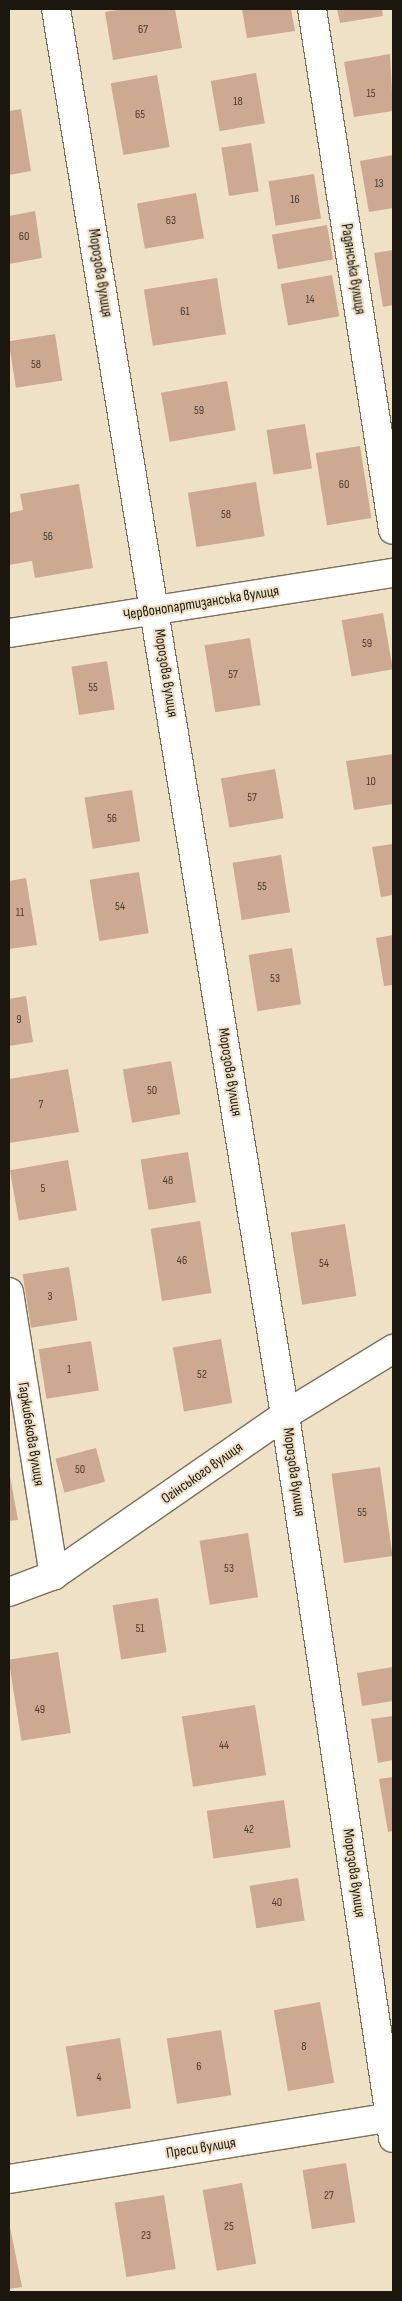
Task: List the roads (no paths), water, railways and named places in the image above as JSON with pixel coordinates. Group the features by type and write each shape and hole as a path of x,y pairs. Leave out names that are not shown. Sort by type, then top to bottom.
{"street":[{"name":"Морозова вулиця","path":"56,9 156,610 285,1415 392,2124"},
{"name":"Радянська вулиця","path":"312,9 393,530"},
{"name":"Червонопартизанська вулиця","path":"9,633 393,573"},
{"name":"Гаджибекова вулиця","path":"9,1292 54,1576"},
{"name":"Огінського вулиця","path":"9,1592 54,1576 285,1415 393,1349"},
{"name":"Преси вулиця","path":"9,2179 392,2124"}]}
